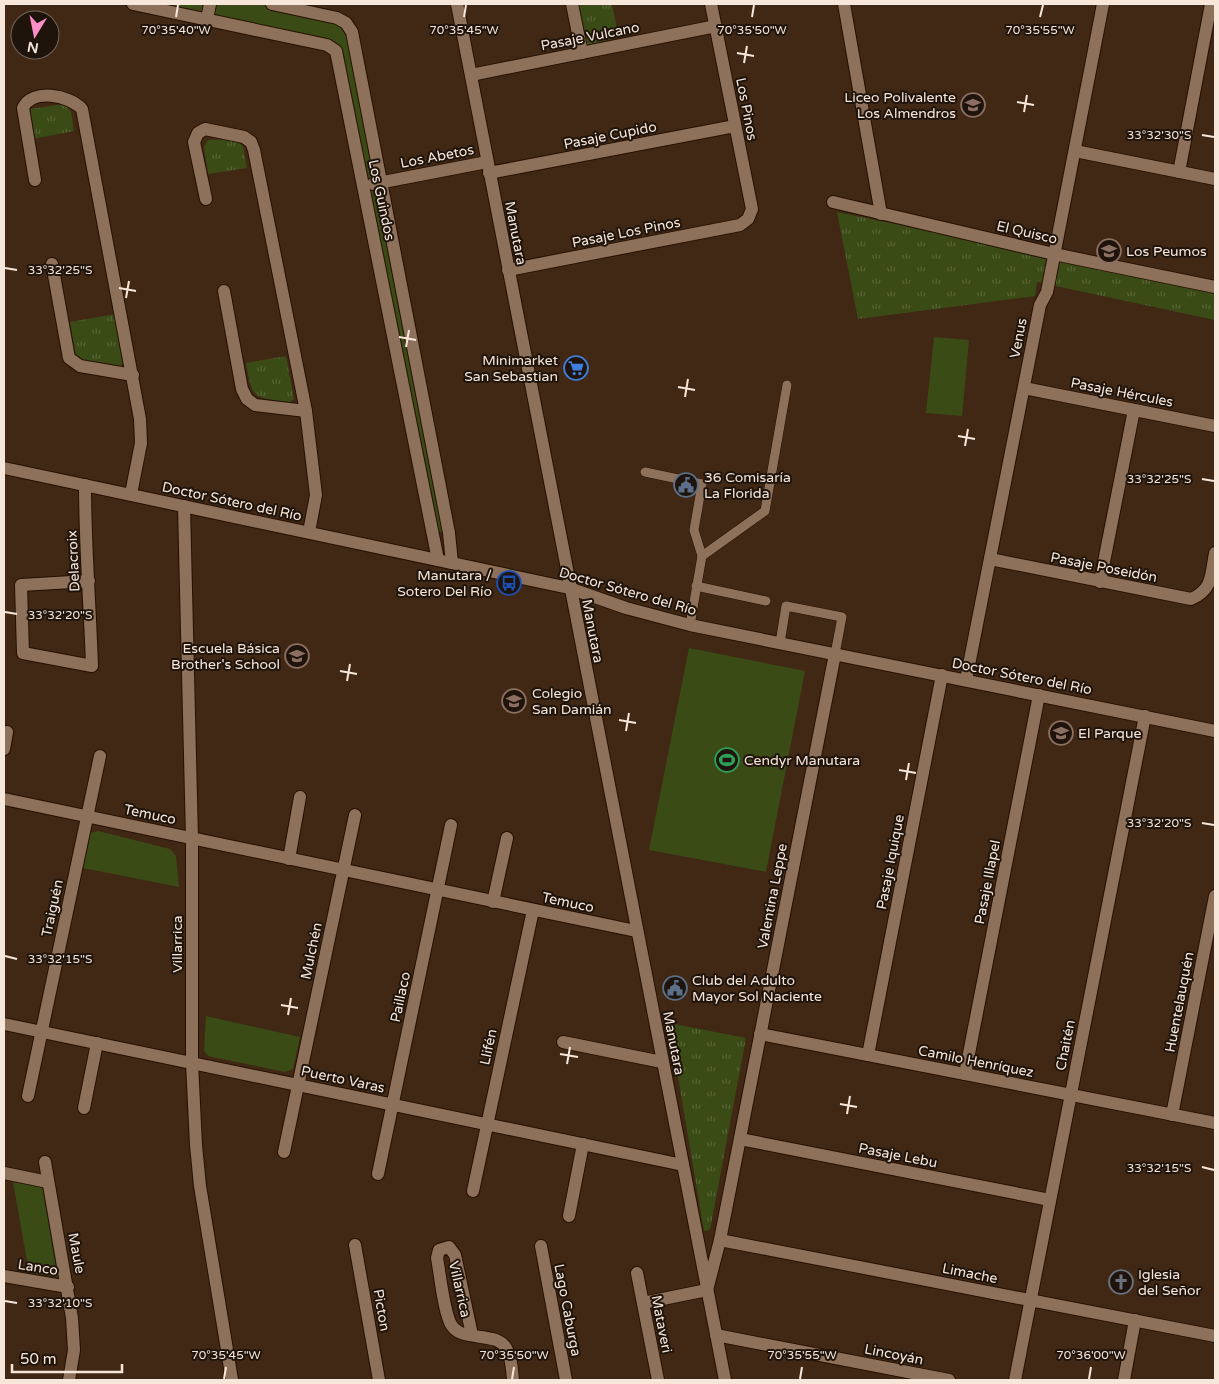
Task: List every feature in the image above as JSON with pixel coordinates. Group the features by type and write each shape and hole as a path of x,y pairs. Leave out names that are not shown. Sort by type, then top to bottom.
{"street":[{"name":"Los Guindos","path":"133,4 332,48 337,55 438,560"},
{"path":"207,19 210,4"},
{"name":"Los Guindos","path":"272,4 337,18 350,27 449,533 452,563"},
{"name":"Manutara","path":"457,4 569,588 725,1380"},
{"path":"572,4 582,53"},
{"name":"Los Pinos","path":"711,4 752,209 748,219"},
{"path":"844,4 881,214"},
{"name":"Venus","path":"966,680 1040,305 1047,292 1103,4"},
{"path":"1179,172 1211,4"},
{"name":"Pasaje Vulcano","path":"471,75 716,26"},
{"path":"35,180 23,108 26,101 33,96 68,98 82,109 133,375 141,431 131,494"},
{"name":"Pasaje Cupido","path":"488,167 735,126"},
{"path":"206,199 194,142 198,133 205,129 248,139 254,150 306,411 316,495 309,532"},
{"path":"1075,151 1215,179"},
{"name":"Los Abetos","path":"364,186 488,167"},
{"name":"El Quisco","path":"833,202 1054,254 1215,287"},
{"name":"Pasaje Los Pinos","path":"508,270 740,225 748,219"},
{"path":"52,264 69,358 80,366 133,375"},
{"path":"224,291 242,389 247,400 255,405 306,411"},
{"name":"Pasaje Hércules","path":"1024,388 1215,426"},
{"path":"1100,582 1134,410"},
{"name":"Doctor Sótero del Río","path":"4,468 569,588 626,608 690,625 1215,731"},
{"name":"Delacroix","path":"85,485 89,581 92,666 23,653 20,585 89,581"},
{"name":"Villarrica","path":"184,506 192,838 192,1063 200,1186 232,1380"},
{"name":"Pasaje Poseidón","path":"990,559 1191,599 1201,595 1208,587 1215,553"},
{"name":"Valentina Leppe","path":"707,1290 720,1240 835,654"},
{"name":"Pasaje Iquique","path":"868,1055 942,675"},
{"name":"Pasaje Illapel","path":"965,1074 1039,695"},
{"name":"Chaitén","path":"1015,1380 1145,716"},
{"path":"4,749 7,732"},
{"name":"Traiguén","path":"28,1096 100,756"},
{"path":"289,859 300,797"},
{"name":"Temuco","path":"4,799 636,931"},
{"name":"Mulchén","path":"284,1152 355,815"},
{"name":"Paillaco","path":"378,1174 451,825"},
{"path":"493,902 507,838"},
{"name":"Huentelauquén","path":"1172,1115 1215,896"},
{"name":"Llifén","path":"473,1191 533,910"},
{"name":"Puerto Varas","path":"4,1024 683,1165"},
{"name":"Camilo Henríquez","path":"760,1034 1215,1123"},
{"path":"563,1042 662,1062"},
{"path":"84,1108 97,1043"},
{"name":"Pasaje Lebu","path":"740,1139 1050,1200"},
{"path":"569,1216 583,1144"},
{"name":"Maule","path":"44,1162 68,1287 74,1350 69,1380"},
{"path":"4,1173 48,1182"},
{"name":"Limache","path":"720,1240 1215,1336"},
{"name":"Picton","path":"355,1245 379,1380"},
{"name":"Lago Caburga","path":"540,1246 566,1380"},
{"name":"Villarrica","path":"472,1335 455,1255 449,1247 442,1248 439,1250 437,1258 451,1324 459,1332 472,1335 494,1340 504,1345 509,1354 513,1380"},
{"name":"Mataveri","path":"637,1273 658,1380"},
{"name":"Lanco","path":"4,1276 68,1287"},
{"path":"643,1303 707,1290"},
{"path":"1124,1380 1135,1320"},
{"name":"Lincoyán","path":"716,1335 948,1380"}],"lane":[{"path":"702,556 766,511 787,385"},
{"path":"645,472 702,484 694,530 702,556 690,625"},
{"path":"696,586 766,601"},
{"path":"780,643 786,606 814,611 842,617 835,654"}],"green space":[{"path":"137,4 265,4 337,19 345,24 445,532 436,531 338,52"},
{"path":"575,4 612,4 618,34 616,38 587,45"},
{"path":"64,104 71,112 74,131 33,139 29,118 30,109"},
{"path":"233,139 243,146 247,168 208,174 204,147 208,140"},
{"path":"837,212 1215,290 1215,320 1037,282 1035,296 858,319"},
{"path":"115,314 124,363 118,368 83,362 76,357 70,322"},
{"path":"934,337 969,340 962,416 926,413"},
{"path":"286,356 294,399 289,403 268,399 256,394 250,384 246,363"},
{"name":"Cendyr Manutara","path":"689,648 805,671 766,872 649,850"},
{"path":"98,831 170,849 176,856 179,887 83,868 90,833"},
{"path":"206,1016 300,1037 293,1069 285,1072 208,1056 204,1051"},
{"path":"669,1023 746,1038 710,1230 704,1231"},
{"path":"13,1182 42,1186 58,1277 29,1272"}],"place":[{"name":"Liceo Polivalente Los Almendros","path":"973,105"},
{"name":"Los Peumos","path":"1109,251"},
{"name":"Minimarket San Sebastian","path":"576,368"},
{"name":"36 Comisaría La Florida","path":"686,485"},
{"name":"Manutara / Sotero Del Río","path":"509,583"},
{"name":"Escuela Básica Brother's School","path":"297,656"},
{"name":"Colegio San Damián","path":"514,701"},
{"name":"El Parque","path":"1061,733"},
{"name":"Cendyr Manutara","path":"727,760"},
{"name":"Club del Adulto Mayor Sol Naciente","path":"675,988"},
{"name":"Iglesia del Señor","path":"1121,1282"}]}
